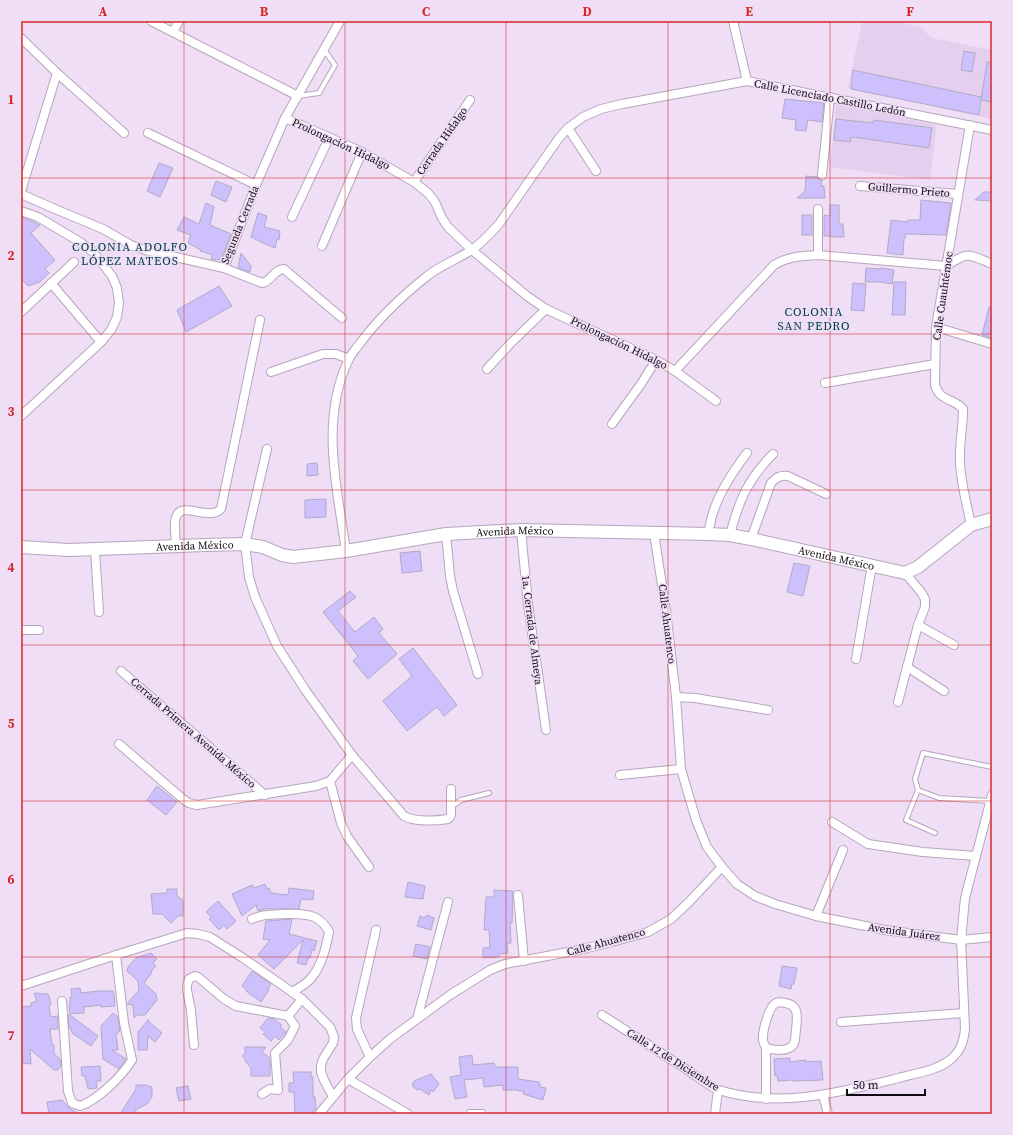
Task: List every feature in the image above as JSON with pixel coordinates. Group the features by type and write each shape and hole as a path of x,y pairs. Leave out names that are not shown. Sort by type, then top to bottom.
{"main road":[{"path":"905,573 918,567 971,525 992,520"},
{"name":"Avenida México","path":"21,547 96,550 245,544 263,547 282,555 293,557 346,551 446,534 521,530 708,534 730,535 751,539 905,573"}],"street":[{"path":"151,21 298,96"},
{"path":"173,32 179,21"},
{"name":"Segunda Cerrada","path":"21,192 55,209 103,229 131,245 145,250 224,268 256,185 285,118 340,21"},
{"path":"733,21 747,81"},
{"path":"21,38 57,73 124,133"},
{"path":"21,192 57,73"},
{"name":"Calle Licenciado Castillo Ledón","path":"346,551 332,457 332,431 340,380 349,359 368,332 400,298 427,275 472,250 489,235 499,224 559,138 568,128 583,117 601,109 622,104 747,81 992,130"},
{"path":"822,175 830,98"},
{"name":"Cerrada Hidalgo","path":"414,182 470,100"},
{"name":"Prolongación Hidalgo","path":"285,118 362,152 414,182 428,193 435,202 442,218 448,226 472,250 527,296 546,309 656,360 675,371 774,265 783,260 796,256 818,255 946,266"},
{"name":"Calle Cuauhtémoc","path":"970,125 936,327 935,385 936,390 944,398 959,404 963,409 960,442 961,478 971,525"},
{"path":"568,128 596,171"},
{"path":"148,132 256,185"},
{"path":"292,217 329,138"},
{"path":"322,246 362,152"},
{"name":"Guillermo Prieto","path":"860,186 958,194"},
{"path":"818,209 818,255"},
{"path":"21,211 38,217 80,242 93,252 112,276 117,288 119,303 117,317 111,330 21,416"},
{"path":"946,266 958,258 970,255 992,264"},
{"path":"21,312 74,262"},
{"path":"224,268 262,283 268,282 279,269 284,269 342,318"},
{"path":"51,283 100,342"},
{"path":"486,369 546,309"},
{"path":"176,547 175,521 176,515 180,511 186,510 215,513 221,509 260,320"},
{"path":"936,327 992,344"},
{"path":"271,372 323,354 336,354 349,359"},
{"path":"612,424 642,384 656,360"},
{"path":"825,383 935,364"},
{"path":"675,371 716,402"},
{"path":"266,449 245,544 249,577 255,597 277,646 306,691 352,755 404,816 417,820 448,819 451,814 451,789"},
{"path":"708,534 719,496 737,466 747,453"},
{"path":"730,535 740,502 749,484 761,466 774,454"},
{"path":"751,539 771,483 776,478 781,475 788,476 826,494"},
{"name":"1a. Cerrada de Almeya","path":"521,530 528,604 546,730"},
{"name":"Calle Ahuatenco","path":"319,1114 348,1079 390,1039 450,996 490,970 505,964 579,950 648,932 671,918 689,902 722,867 708,847 696,820 681,769 676,697 666,611 654,533"},
{"path":"446,534 451,584 478,674"},
{"path":"96,550 99,612"},
{"path":"856,659 872,566"},
{"path":"898,702 918,624 925,608 925,599 921,592 905,573"},
{"path":"918,624 954,645"},
{"path":"21,630 39,630"},
{"path":"907,667 944,691"},
{"name":"Cerrada Primera Avenida México","path":"120,670 265,794"},
{"path":"676,697 695,698 768,710"},
{"path":"119,744 183,799 189,803 197,804 316,786 330,781 352,755"},
{"path":"620,775 681,769"},
{"path":"330,781 341,823 347,836 370,867"},
{"name":"Calle 12 de Diciembre","path":"602,1015 718,1090 746,1097 766,1099 823,1095 866,1086 936,1068 950,1060 959,1051 964,1040 965,1028 961,940 965,898 991,798"},
{"path":"832,822 868,844 923,852 976,856"},
{"path":"816,916 843,850"},
{"name":"Avenida Juárez","path":"722,867 737,884 755,896 816,916 885,930 961,940 992,937"},
{"path":"518,895 524,961"},
{"path":"417,1019 448,902"},
{"path":"252,919 266,915 300,914 314,917 323,922 327,927 329,932 321,962 312,977 292,992"},
{"path":"370,1057 357,1029 356,1018 376,930"},
{"path":"21,986 116,954 187,933 210,937 302,999 330,1027 334,1037 333,1043 323,1059 321,1072 333,1097"},
{"path":"62,1001 69,1097 72,1103 80,1106 88,1104 118,1079 132,1060 124,1022 116,954"},
{"path":"194,1045 187,985 189,979 193,977 198,977 224,999 236,1006 288,1016 295,1026 288,1040 275,1053 278,1090 270,1089 262,1094"},
{"path":"288,1016 302,999"},
{"path":"766,1048 772,1050 784,1050 789,1049 793,1045 795,1040 797,1016 796,1010 793,1006 782,1002 772,1006 770,1010 763,1036 763,1042 766,1048 766,1099"},
{"path":"841,1022 964,1013"},
{"path":"348,1079 408,1114"},
{"path":"715,1114 718,1090"},
{"path":"823,1095 828,1114"},
{"path":"470,1114 482,1114"}],"lane":[{"path":"298,96 319,93 335,65 324,50"},
{"path":"935,833 906,820 918,790 915,779 923,753 992,767"},
{"path":"918,790 939,798 991,798"},
{"path":"451,808 461,800 489,794"}],"shaded area":[{"path":"862,21 892,21 920,27 932,38 992,50 991,119 848,88"},
{"path":"836,104 937,125 930,180 830,167"}],"building":[{"path":"964,51 975,53 972,72 961,70"},
{"path":"987,62 992,62 992,102 981,100"},
{"path":"853,70 981,97 979,115 851,89"},
{"path":"785,99 824,103 822,122 808,120 806,131 795,130 796,120 782,118"},
{"path":"836,119 873,123 874,120 932,128 929,148 851,137 850,142 834,140"},
{"path":"159,163 173,168 160,197 147,191"},
{"path":"806,176 817,177 818,179 822,180 821,186 824,186 825,198 797,198 805,191"},
{"path":"216,181 232,187 226,202 211,195"},
{"path":"984,192 992,192 992,201 975,200"},
{"path":"921,200 951,203 946,235 906,234 904,238 903,255 887,253 891,220 908,222 908,220 920,220"},
{"path":"206,203 214,207 210,225 231,234 221,260 211,259 213,255 200,251 201,250 188,243 191,235 177,230 184,217 199,224"},
{"path":"830,205 839,205 839,224 843,224 844,237 824,236 824,215 830,216"},
{"path":"258,213 267,216 264,227 280,231 279,240 277,239 275,248 251,237"},
{"path":"802,215 812,215 812,235 802,235"},
{"path":"22,217 40,225 31,233 55,260 45,269 49,273 40,282 28,286 21,278"},
{"path":"241,253 251,266 250,272 238,268"},
{"path":"866,268 894,270 892,284 865,282"},
{"path":"894,282 906,282 905,315 892,315"},
{"path":"853,283 866,284 864,311 851,310"},
{"path":"219,286 232,306 186,332 177,310"},
{"path":"989,307 992,307 992,338 982,335"},
{"path":"317,463 318,475 307,476 307,464"},
{"path":"326,499 326,517 305,518 305,500"},
{"path":"420,551 422,571 402,573 400,553"},
{"path":"794,563 810,566 803,596 787,592"},
{"path":"350,591 356,597 338,611 355,632 374,617 383,629 379,633 397,654 368,679 353,661 358,656 323,612"},
{"path":"413,648 457,705 444,716 437,707 407,731 383,701 412,676 399,659"},
{"path":"157,786 177,802 166,815 147,800"},
{"path":"408,882 425,886 423,899 405,897"},
{"path":"265,884 271,893 288,895 289,888 314,891 313,900 301,899 299,909 268,908 258,911 256,905 242,916 232,894 252,885 254,888"},
{"path":"167,889 177,889 177,896 183,900 183,916 178,916 171,923 162,914 153,914 151,894 167,893"},
{"path":"494,890 513,891 512,923 510,923 511,943 507,943 508,953 500,954 498,957 483,958 483,948 490,947 489,930 484,930 486,897 494,897"},
{"path":"218,901 236,921 227,929 224,925 219,930 209,919 211,917 206,912"},
{"path":"427,915 434,918 431,930 417,926 420,916 424,918"},
{"path":"292,919 289,934 317,941 314,951 312,950 306,965 297,963 303,940 274,969 258,955 270,940 263,939 266,921"},
{"path":"416,944 430,947 427,959 413,956"},
{"path":"151,953 157,959 153,963 156,966 144,983 156,994 157,1000 145,1015 137,1015 134,1018 133,1005 127,1004 139,990 138,981 127,971 128,967 136,958"},
{"path":"782,966 797,968 794,984 792,984 791,989 779,986"},
{"path":"252,971 271,984 261,1002 246,991 247,990 242,986"},
{"path":"80,988 81,993 113,991 115,1006 101,1007 101,1005 84,1007 84,1013 70,1014 69,1004 70,997 72,997 71,989"},
{"path":"34,993 48,994 51,1003 49,1008 51,1017 58,1016 58,1029 50,1029 52,1045 54,1045 54,1054 60,1059 61,1066 58,1070 54,1070 30,1049 31,1064 21,1063 21,1007 31,1006 31,1003 37,1001"},
{"path":"113,1013 118,1017 120,1031 116,1034 118,1050 112,1050 126,1059 119,1069 103,1059 101,1026"},
{"path":"68,1015 98,1036 91,1046 72,1033 71,1028 69,1028"},
{"path":"268,1018 274,1019 282,1025 280,1027 286,1032 279,1040 275,1036 271,1041 263,1034 265,1032 260,1028"},
{"path":"149,1019 148,1021 162,1033 155,1042 148,1036 147,1050 138,1050 138,1032"},
{"path":"245,1047 266,1047 262,1052 270,1058 270,1076 251,1076 251,1068 242,1056 245,1053"},
{"path":"472,1055 473,1065 494,1063 495,1067 518,1067 518,1079 539,1082 540,1087 546,1088 543,1100 523,1094 524,1091 503,1090 503,1085 484,1087 483,1078 464,1080 467,1097 455,1099 450,1077 461,1075 459,1057"},
{"path":"790,1058 790,1062 806,1060 806,1062 821,1061 823,1080 778,1081 777,1076 775,1076 774,1059"},
{"path":"100,1066 101,1081 96,1081 97,1088 88,1089 85,1076 82,1076 81,1067"},
{"path":"293,1072 311,1072 311,1077 313,1077 313,1097 315,1097 316,1109 313,1111 313,1114 295,1114 294,1092 289,1092 289,1083 294,1083"},
{"path":"431,1074 439,1084 433,1092 431,1090 429,1095 412,1086 414,1081"},
{"path":"136,1085 152,1087 152,1097 147,1104 137,1109 134,1114 120,1114 136,1089"},
{"path":"188,1086 191,1099 179,1101 176,1088"},
{"path":"62,1100 68,1107 78,1114 49,1114 47,1102"}],"district":[{"name":"COLONIA ADOLFO LÓPEZ MATEOS","path":"130,254"},
{"name":"COLONIA SAN PEDRO","path":"814,319"}]}
